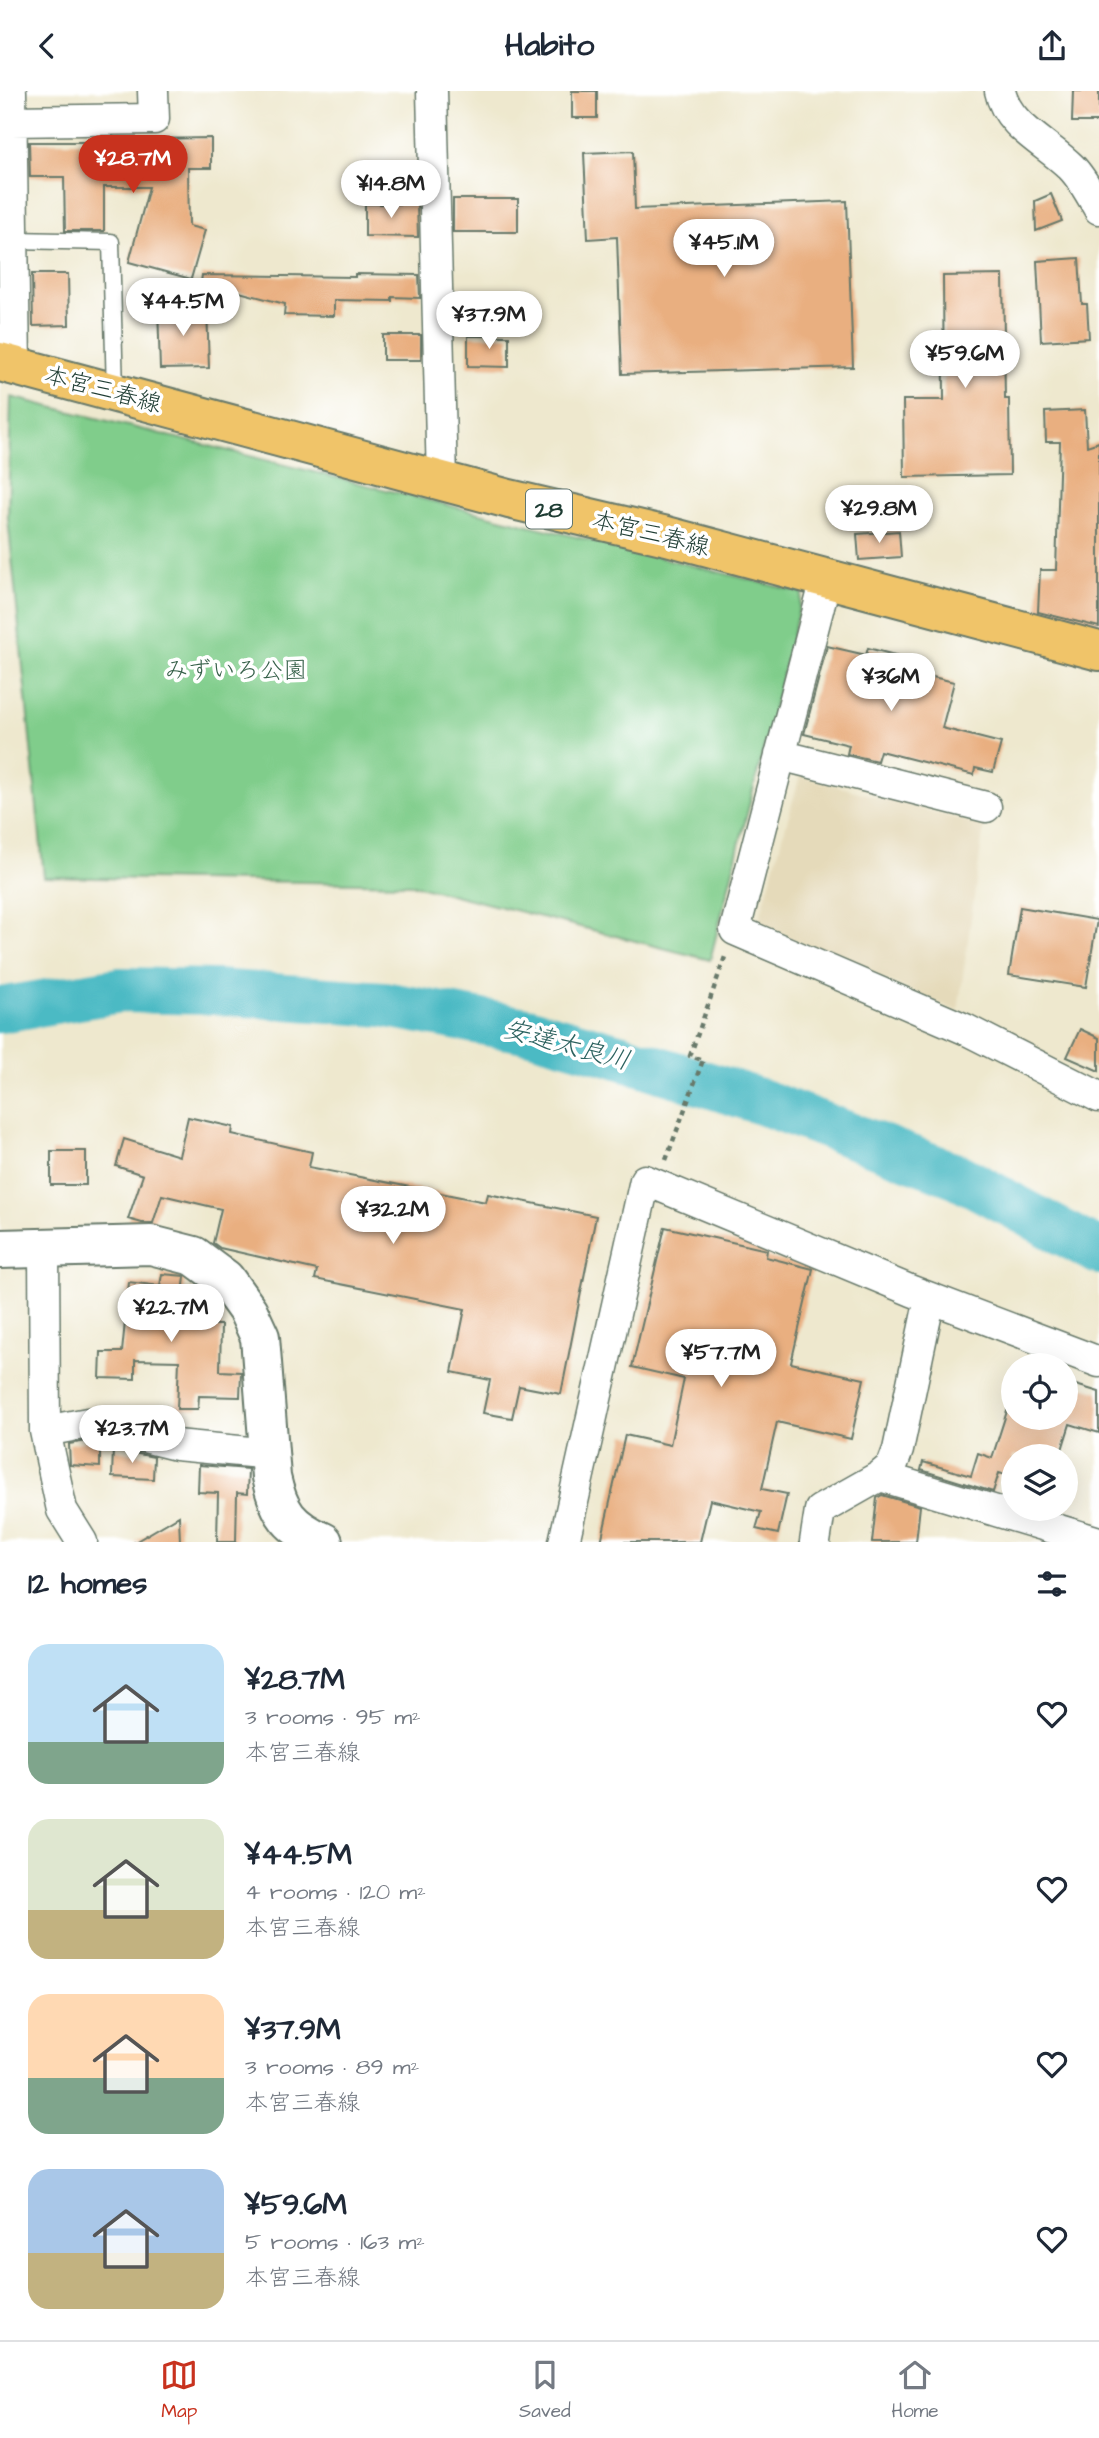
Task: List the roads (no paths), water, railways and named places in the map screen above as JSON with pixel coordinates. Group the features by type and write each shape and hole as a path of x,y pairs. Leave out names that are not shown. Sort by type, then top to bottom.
{"main road":[{"name":"本宮三春線","path":"8,364 509,499 667,536 1099,651"}],"street":[{"path":"8,364 13,240 10,91"},
{"path":"11,121 154,119 153,91"},
{"path":"432,91 442,481"},
{"path":"1000,91 1002,103 1011,117 1073,169 1099,209"},
{"path":"825,579 735,930 965,1030 1099,1097"},
{"path":"780,755 986,807"},
{"path":"564,1542 645,1180 930,1298 1099,1363"},
{"path":"0,1249 151,1245 194,1256 225,1279 248,1311 260,1336 275,1492 285,1517 303,1538"},
{"path":"44,1248 45,1431 62,1510 82,1542"},
{"path":"815,1542 820,1510 880,1476 892,1466 898,1450 930,1298"},
{"path":"45,1431 88,1423 176,1445 270,1454"},
{"path":"880,1476 1099,1542"}],"lane":[{"path":"13,240 111,241 115,392"}],"waterway":[{"name":"安達太良川","path":"0,1010 120,990 215,992 383,1004 531,1031 765,1103 958,1176 1099,1252"}],"park label":[{"name":"みずいろ公園","path":"236,670"}]}
